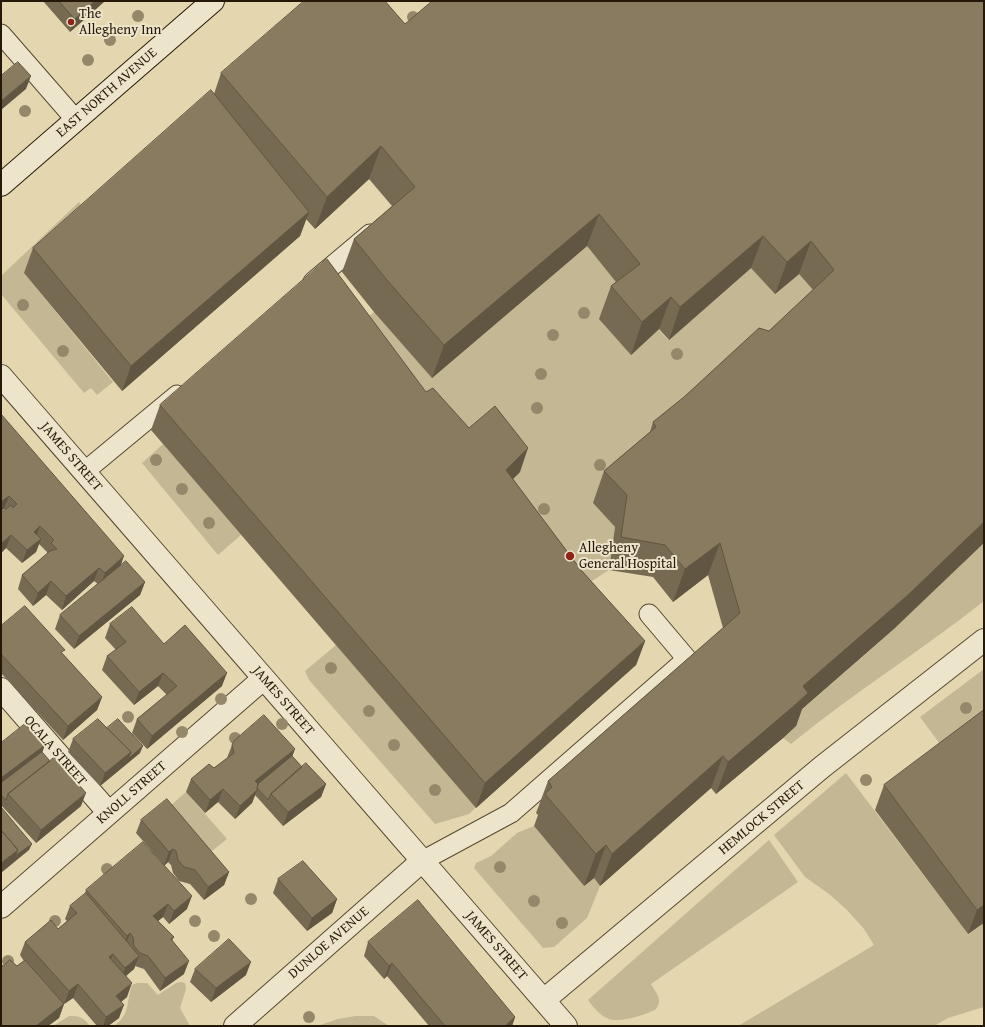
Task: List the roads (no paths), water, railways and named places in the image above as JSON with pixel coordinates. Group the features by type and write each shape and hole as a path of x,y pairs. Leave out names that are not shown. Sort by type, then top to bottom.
{"street":[{"name":"EAST NORTH AVENUE","path":"1,185 213,1"},
{"name":"JAMES STREET","path":"1,376 566,1026"},
{"name":"HEMLOCK STREET","path":"544,1000 822,767 984,640"},
{"name":"KNOLL STREET","path":"1,907 264,679"},
{"name":"OCALA STREET","path":"1,689 109,813"},
{"name":"DUNLOE AVENUE","path":"235,1026 422,861"}],"lane":[{"path":"1,34 76,120"},
{"path":"302,291 381,225"},
{"path":"84,472 192,382"},
{"path":"422,861 511,813 687,659 649,614"}],"place":[{"name":"The Allegheny Inn","path":"71,22"},
{"name":"Allegheny General Hospital","path":"570,556"}]}
